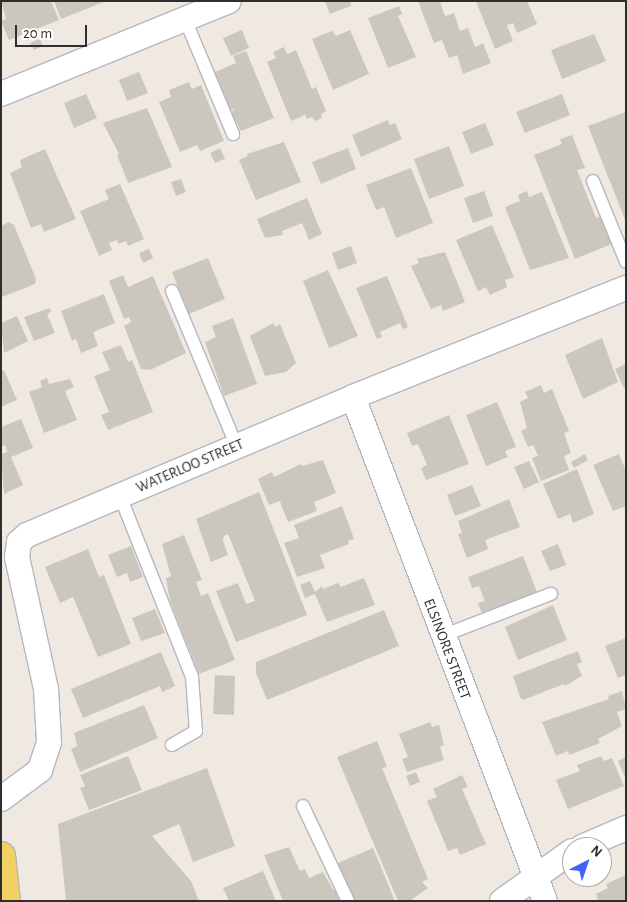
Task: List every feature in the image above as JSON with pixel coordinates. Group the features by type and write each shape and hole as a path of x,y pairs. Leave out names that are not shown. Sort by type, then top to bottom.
{"main road":[{"path":"1,856 6,901"}],"street":[{"path":"1,94 229,1"},
{"name":"WATERLOO STREET","path":"1,799 40,770 49,742 46,689 17,557 19,542 27,535 353,397 626,288"},
{"name":"ELSINORE STREET","path":"353,397 544,901"},
{"path":"605,837 626,828"},
{"path":"502,901 562,858"}],"lane":[{"path":"185,20 233,134"},
{"path":"593,181 626,262"},
{"path":"172,291 237,447"},
{"path":"120,496 192,677 196,731 186,740 172,745"},
{"path":"442,636 551,594"},
{"path":"303,806 348,901"}],"building":[{"path":"1,1 51,1 59,20 9,40 1,21 6,19"},
{"path":"54,1 106,1 61,19"},
{"path":"325,1 350,1 351,6 330,14"},
{"path":"418,1 440,1 445,16 454,13 460,31 468,28 475,47 483,43 491,63 463,74 457,55 449,58 442,40 434,43"},
{"path":"476,1 527,1 537,24 517,33 513,23 507,25 513,41 495,49"},
{"path":"399,6 402,14 398,16 416,57 388,68 368,18"},
{"path":"242,30 249,48 231,56 223,38"},
{"path":"350,30 369,74 333,90 312,39 332,31 336,36"},
{"path":"594,34 606,61 562,79 551,50"},
{"path":"40,39 43,46 34,50 30,43"},
{"path":"284,47 287,54 296,50 312,89 316,87 326,111 321,114 322,118 315,121 312,117 307,119 305,115 291,121 267,62 276,58 273,52"},
{"path":"246,51 274,118 241,131 231,112 236,108 231,110 227,105 215,72 236,63 233,56"},
{"path":"139,72 148,93 127,101 119,80"},
{"path":"189,82 192,89 201,85 224,141 200,151 197,145 180,152 159,102 171,97 169,90"},
{"path":"86,94 97,118 74,128 64,103"},
{"path":"562,94 570,115 525,133 516,112"},
{"path":"147,108 172,167 128,183 117,155 119,154 103,123"},
{"path":"626,112 626,222 588,126"},
{"path":"388,120 390,125 395,123 402,139 361,157 352,135"},
{"path":"485,123 494,145 471,154 462,132"},
{"path":"572,135 585,168 577,170 596,218 603,215 614,243 575,259 534,155 562,144 560,139"},
{"path":"284,142 301,182 256,200 239,160 248,156 247,154"},
{"path":"449,146 464,186 429,199 414,159"},
{"path":"220,148 225,159 215,163 210,153"},
{"path":"348,148 356,169 321,184 312,162"},
{"path":"45,149 76,219 44,232 41,224 31,228 10,173 22,167 20,160"},
{"path":"411,168 433,223 396,238 384,207 376,210 366,185"},
{"path":"181,179 186,192 176,196 171,182"},
{"path":"120,184 144,239 128,246 126,241 118,244 117,240 109,243 112,250 99,256 80,211 109,199 105,190"},
{"path":"484,191 493,216 473,223 464,198"},
{"path":"527,191 529,197 542,192 569,258 530,270 505,207 520,201 518,195"},
{"path":"307,198 322,234 309,240 302,223 282,231 283,235 265,238 257,219"},
{"path":"9,222 14,225 36,279 35,284 2,297 1,226"},
{"path":"492,225 514,277 505,280 507,287 490,295 486,287 478,291 456,240"},
{"path":"351,246 357,263 338,270 332,253"},
{"path":"149,249 153,258 143,263 139,253"},
{"path":"445,252 465,302 443,311 441,305 431,309 411,266 419,263 417,259"},
{"path":"208,258 225,299 189,314 172,272"},
{"path":"328,270 358,336 329,348 303,281"},
{"path":"123,275 128,287 153,276 186,353 150,370 141,369 124,326 131,322 129,317 124,319 109,281"},
{"path":"387,276 408,327 403,329 400,323 380,332 382,337 377,339 356,288"},
{"path":"104,294 115,323 93,332 98,346 81,353 76,339 72,341 61,311"},
{"path":"50,308 51,312 47,314 55,333 34,341 24,317"},
{"path":"17,316 28,341 4,353 1,323"},
{"path":"233,318 257,384 224,396 205,342 216,337 212,326"},
{"path":"273,323 275,327 280,324 296,363 286,372 265,376 250,336"},
{"path":"602,338 618,382 583,399 565,355"},
{"path":"121,345 128,362 132,360 153,412 108,430 101,415 109,412 94,376 110,370 102,352"},
{"path":"626,364 626,387 624,388 615,369"},
{"path":"4,370 17,400 1,407 1,372"},
{"path":"47,378 49,384 70,379 74,387 65,391 77,420 44,433 29,392 42,387 40,381"},
{"path":"541,385 544,393 552,389 569,431 564,433 571,453 564,456 569,470 541,481 532,458 538,456 533,445 528,447 521,431 527,428 520,402 528,398 525,392"},
{"path":"497,402 516,447 505,451 508,457 486,466 466,415"},
{"path":"449,415 469,464 426,480 421,468 427,465 418,444 412,446 407,433"},
{"path":"21,419 33,448 11,457 23,485 4,494 1,454 7,452 5,445 1,447 1,427"},
{"path":"585,454 588,460 574,468 571,462"},
{"path":"619,454 626,471 626,506 613,511 593,465"},
{"path":"323,460 336,493 314,502 317,511 288,522 280,502 283,500 269,505 258,479 272,472 274,477 301,464 302,466"},
{"path":"529,461 539,482 524,489 514,467"},
{"path":"577,469 594,514 573,523 570,514 558,519 543,484"},
{"path":"472,485 481,506 455,516 447,495"},
{"path":"259,492 307,615 236,642 216,591 238,583 246,604 255,601 228,534 224,536 223,541 228,555 211,562 196,519"},
{"path":"509,499 520,527 485,540 488,549 467,558 458,534 462,533 458,521"},
{"path":"342,506 354,539 348,541 349,544 320,555 325,568 297,577 284,543 299,538 294,525"},
{"path":"184,535 202,580 196,582 201,596 208,593 235,660 199,674 170,601 166,578 171,576 162,544"},
{"path":"558,544 566,565 550,571 541,551"},
{"path":"131,546 143,577 130,582 127,573 117,577 108,555"},
{"path":"88,549 99,577 104,575 131,644 98,657 73,597 60,603 45,567"},
{"path":"523,556 537,592 482,614 478,603 485,601 479,586 472,588 468,577"},
{"path":"364,578 375,605 327,622 315,594 305,598 300,585 310,581 315,592 322,586 323,589 338,583 341,587"},
{"path":"553,605 567,640 518,660 505,627"},
{"path":"155,609 165,633 141,641 132,618"},
{"path":"384,610 399,646 267,700 256,673 256,662"},
{"path":"626,638 626,675 618,678 605,646"},
{"path":"578,651 582,662 577,664 582,676 565,686 564,684 523,700 520,697 513,676"},
{"path":"161,652 175,686 162,692 160,686 83,718 71,689"},
{"path":"215,675 235,676 234,715 213,714"},
{"path":"622,691 626,709 617,712 622,726 598,739 600,743 569,755 568,751 556,756 542,722 609,699 608,696"},
{"path":"144,705 158,738 80,772 71,749 77,746 74,733"},
{"path":"430,722 432,727 439,725 444,745 440,747 444,760 407,772 402,759 408,757 399,734"},
{"path":"377,741 387,767 382,768 428,879 422,882 428,888 410,901 398,901 337,757"},
{"path":"128,756 142,790 89,810 80,788 85,786 80,775"},
{"path":"601,756 604,761 612,758 624,786 568,809 556,780 580,771 577,765"},
{"path":"626,757 626,779 618,761"},
{"path":"207,768 235,846 193,862 179,824 152,836 191,881 199,901 66,901 58,824"},
{"path":"416,772 420,782 410,786 406,776"},
{"path":"462,775 468,787 462,789 486,844 460,855 457,848 448,851 427,801 437,797 433,789"},
{"path":"289,847 300,871 305,869 309,878 323,872 332,888 344,901 283,901 264,855"},
{"path":"373,848 395,901 354,901 338,863"},
{"path":"263,871 276,901 229,901 223,888"},
{"path":"626,875 626,901 593,901 598,899 596,894 608,887 612,887 612,881"}]}
